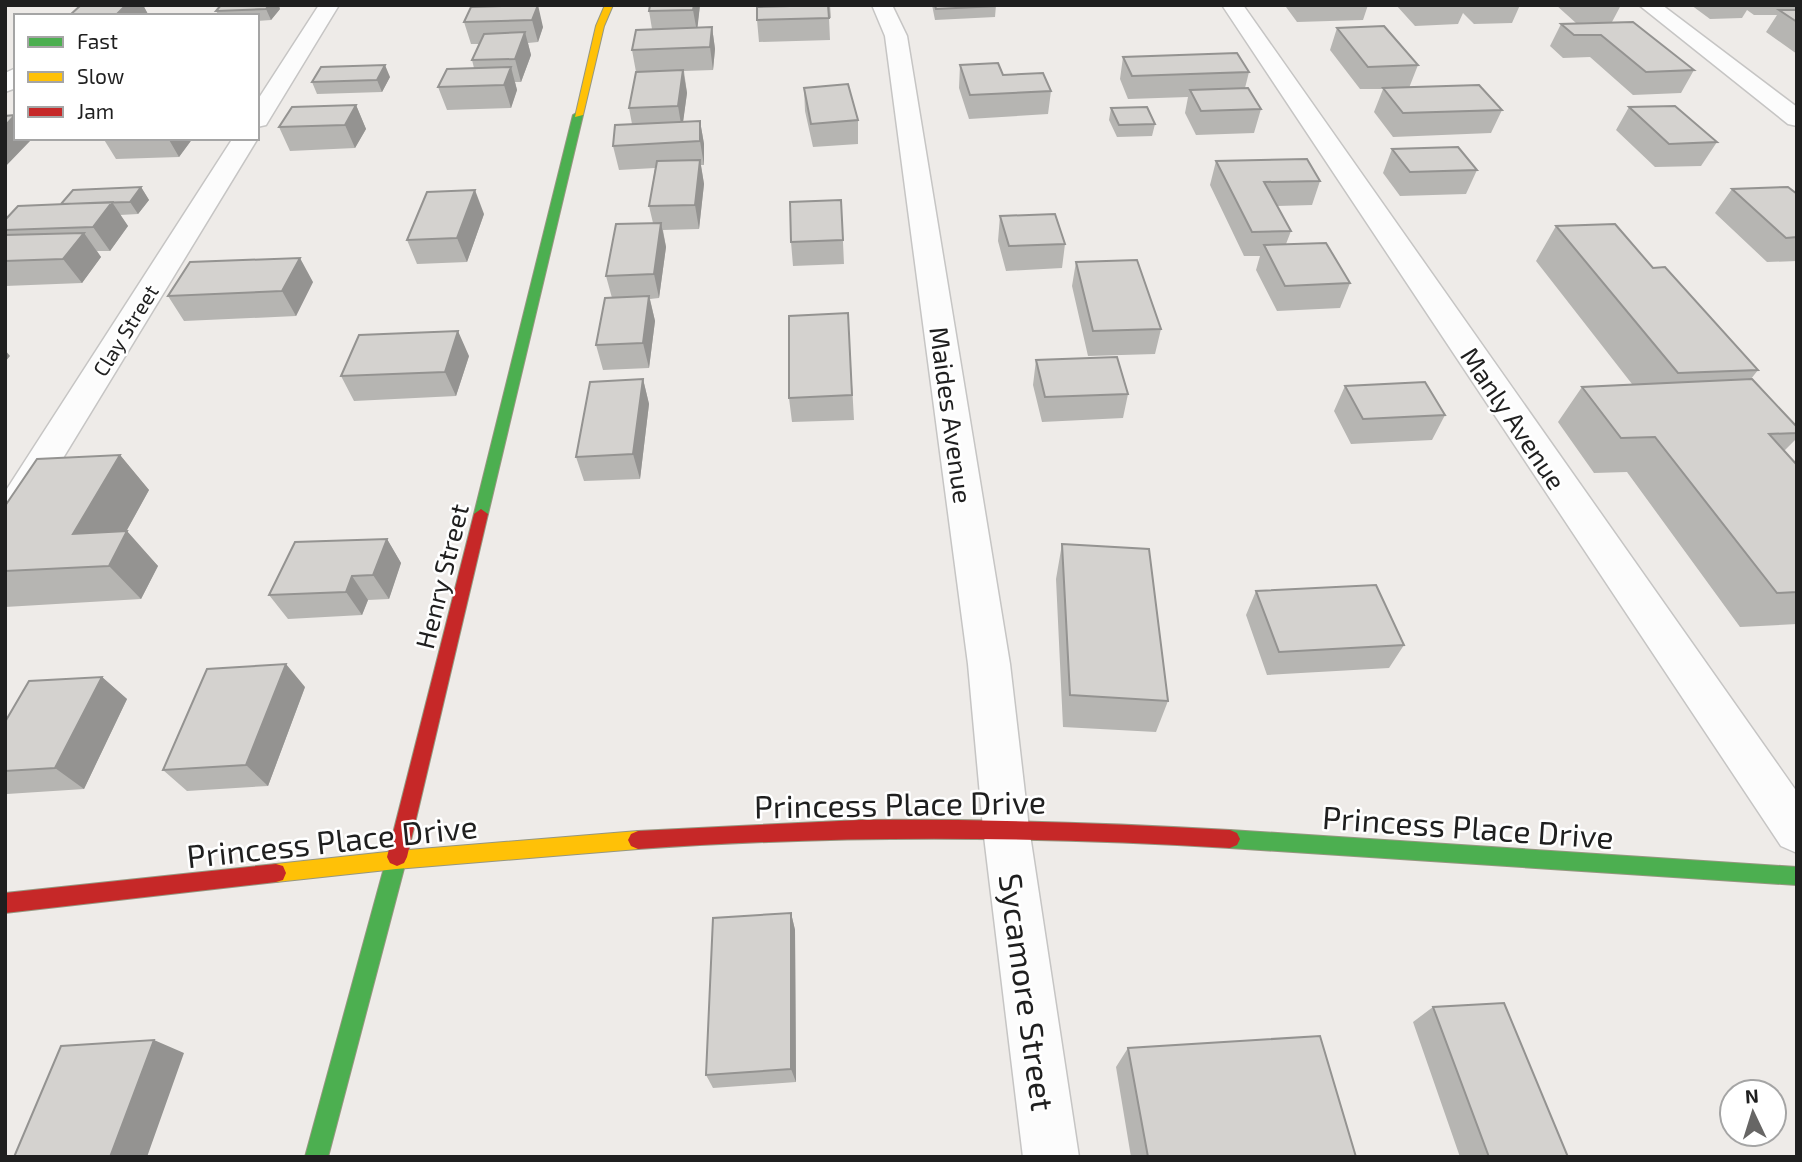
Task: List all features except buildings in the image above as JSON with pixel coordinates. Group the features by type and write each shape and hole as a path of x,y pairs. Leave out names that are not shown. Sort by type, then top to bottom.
{"street":[{"path":"259,117 329,5"},
{"name":"Henry Street","path":"317,1157 396,860 600,26 609,5"},
{"name":"Maides Avenue","path":"881,5 896,36 989,664 1006,828"},
{"name":"Manly Avenue","path":"1232,5 1797,831"},
{"path":"1649,5 1797,119"},
{"name":"Clay Street","path":"5,522 245,140"},
{"name":"Princess Place Drive","path":"5,902 396,860 729,833 899,828 1107,831 1797,876"},
{"name":"Sycamore Street","path":"1006,828 1051,1157"}],"traffic: fast":[{"path":"481,514 578,115"},
{"path":"1230,839 1797,876"},
{"path":"316,1157 397,857"}],"traffic: slow":[{"path":"578,115 600,26 609,5"},
{"path":"276,873 638,840"}],"traffic: jam":[{"path":"397,857 481,514"},
{"path":"638,840 860,829 1008,829 1230,839"},
{"path":"5,903 276,873"}]}
